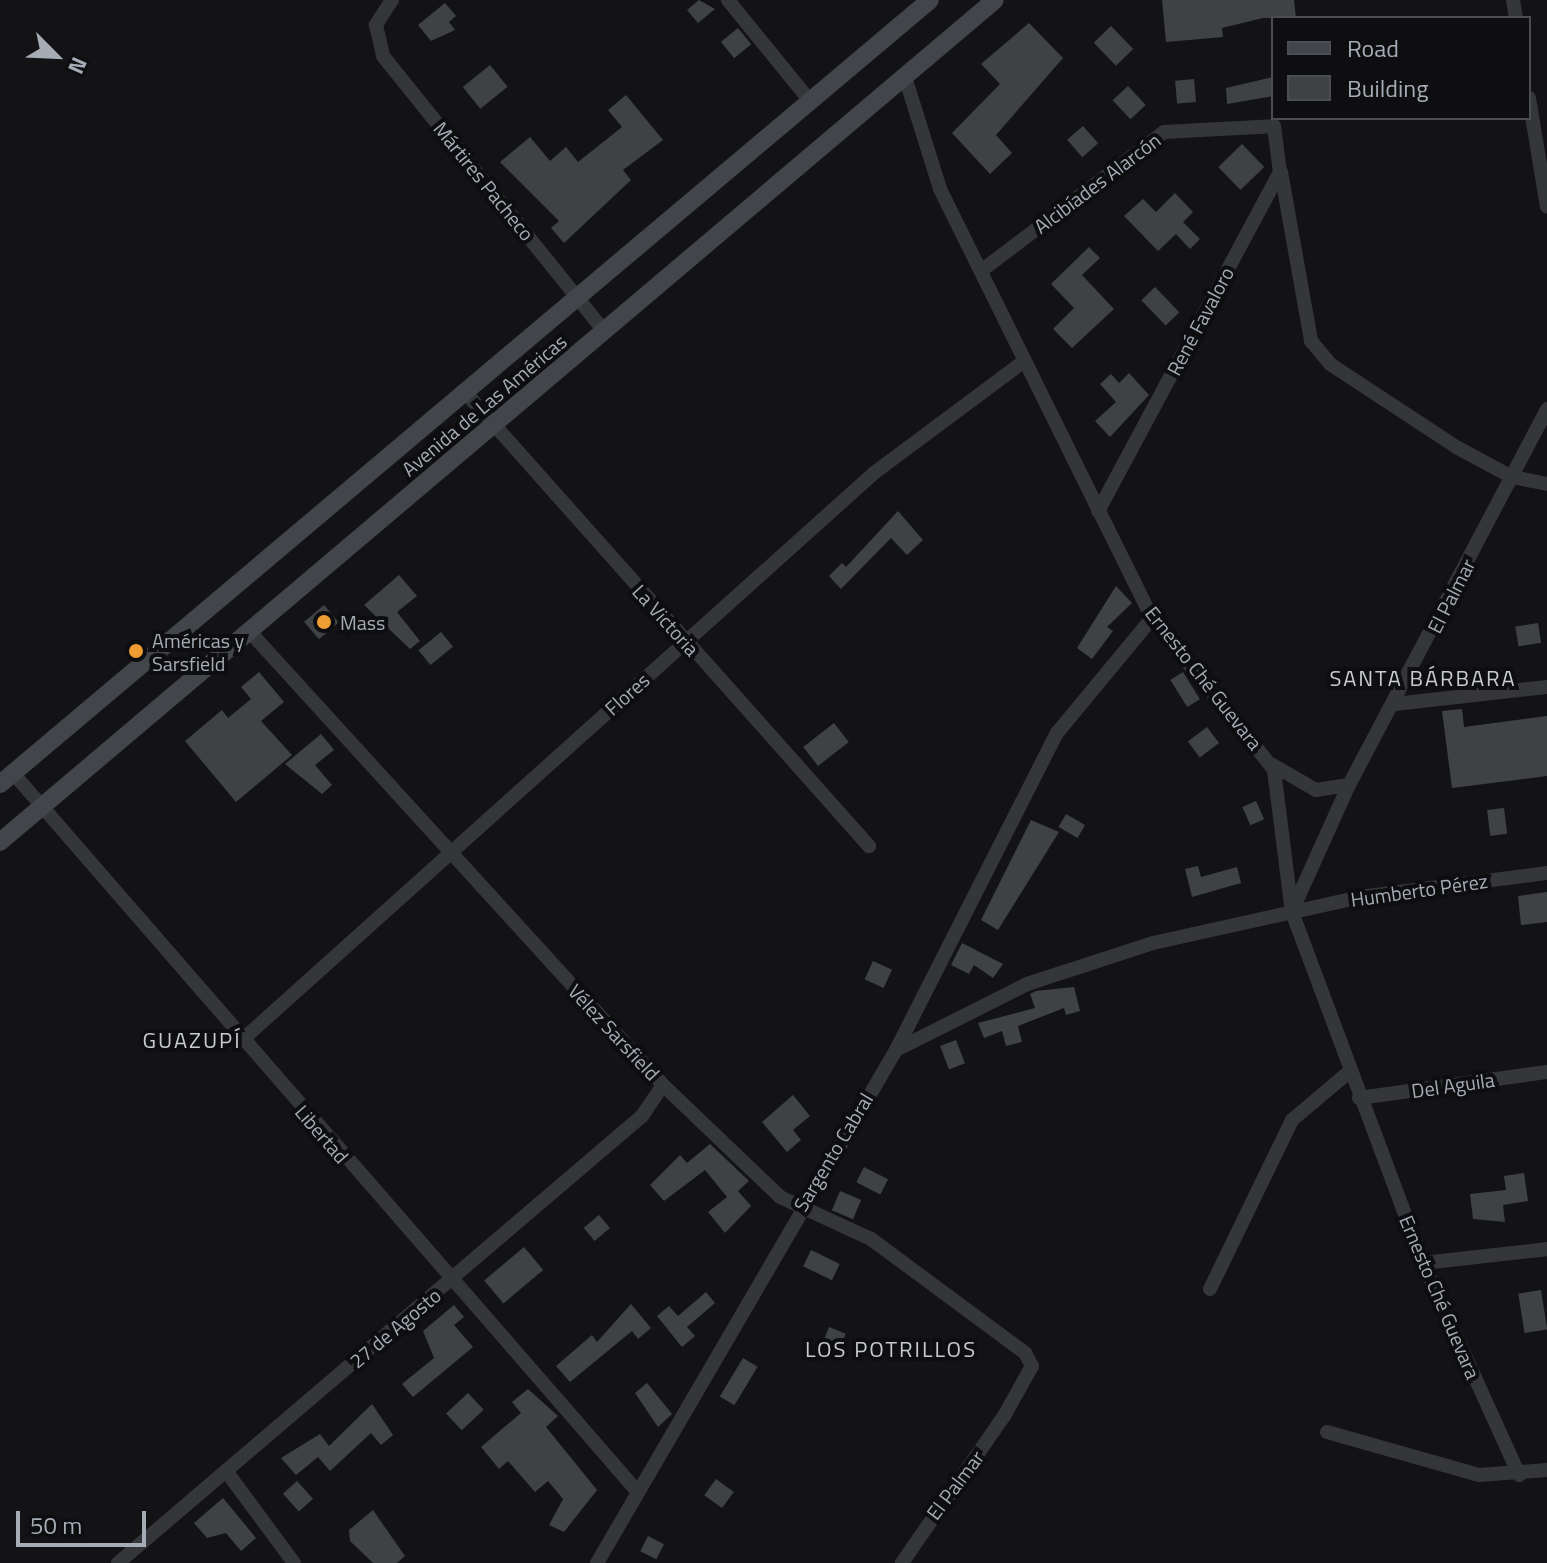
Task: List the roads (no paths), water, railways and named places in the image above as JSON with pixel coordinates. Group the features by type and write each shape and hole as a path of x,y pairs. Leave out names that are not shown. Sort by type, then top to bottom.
{"main road":[{"name":"Avenida de Las Américas","path":"7,778 930,0"},
{"name":"Avenida de Las Américas","path":"0,842 995,0"}],"street":[{"name":"Mártires Pacheco","path":"392,0 376,25 383,56 605,332"},
{"path":"728,0 810,101"},
{"name":"Ernesto Ché Guevara","path":"905,77 940,189 1152,618 1271,764 1292,912 1349,1072 1423,1263 1519,1475"},
{"path":"1531,110 1547,207"},
{"name":"Alcibíades Alarcón","path":"981,271 1164,132 1274,126 1280,172"},
{"path":"1280,172 1311,341 1360,385 1512,477 1547,484"},
{"name":"René Favaloro","path":"1098,511 1280,172"},
{"name":"Flores","path":"241,1041 874,473 1024,361"},
{"name":"La Victoria","path":"465,392 869,846"},
{"name":"El Palmar","path":"1292,912 1349,785 1395,704 1547,409"},
{"name":"Sargento Cabral","path":"597,1563 799,1207 896,1050 1057,733 1152,618"},
{"name":"Vélez Sarsfield","path":"250,632 448,855 663,1085 799,1207 843,1223 921,1271 1032,1366"},
{"path":"1395,704 1547,687"},
{"path":"1271,764 1316,790 1349,785"},
{"name":"Libertad","path":"7,778 41,808 241,1041 636,1490"},
{"name":"Humberto Pérez","path":"896,1050 1027,984 1153,943 1292,912 1547,873"},
{"path":"1210,1289 1292,1120 1349,1072"},
{"name":"Del Aguila","path":"1359,1098 1547,1072"},
{"name":"27 de Agosto","path":"118,1563 642,1116 663,1085"},
{"path":"1423,1263 1547,1249"},
{"name":"El Palmar","path":"902,1563 937,1505 969,1471 1032,1366"},
{"path":"1327,1432 1437,1467 1519,1475 1547,1470"},
{"path":"226,1471 294,1563"}],"place":[{"name":"Mass","path":"324,622"},
{"name":"Américas y Sarsfield","path":"136,651"}],"district":[{"name":"SANTA BÁRBARA","path":"1423,679"},
{"name":"GUAZUPÍ","path":"192,1041"},
{"name":"LOS POTRILLOS","path":"891,1350"}]}
